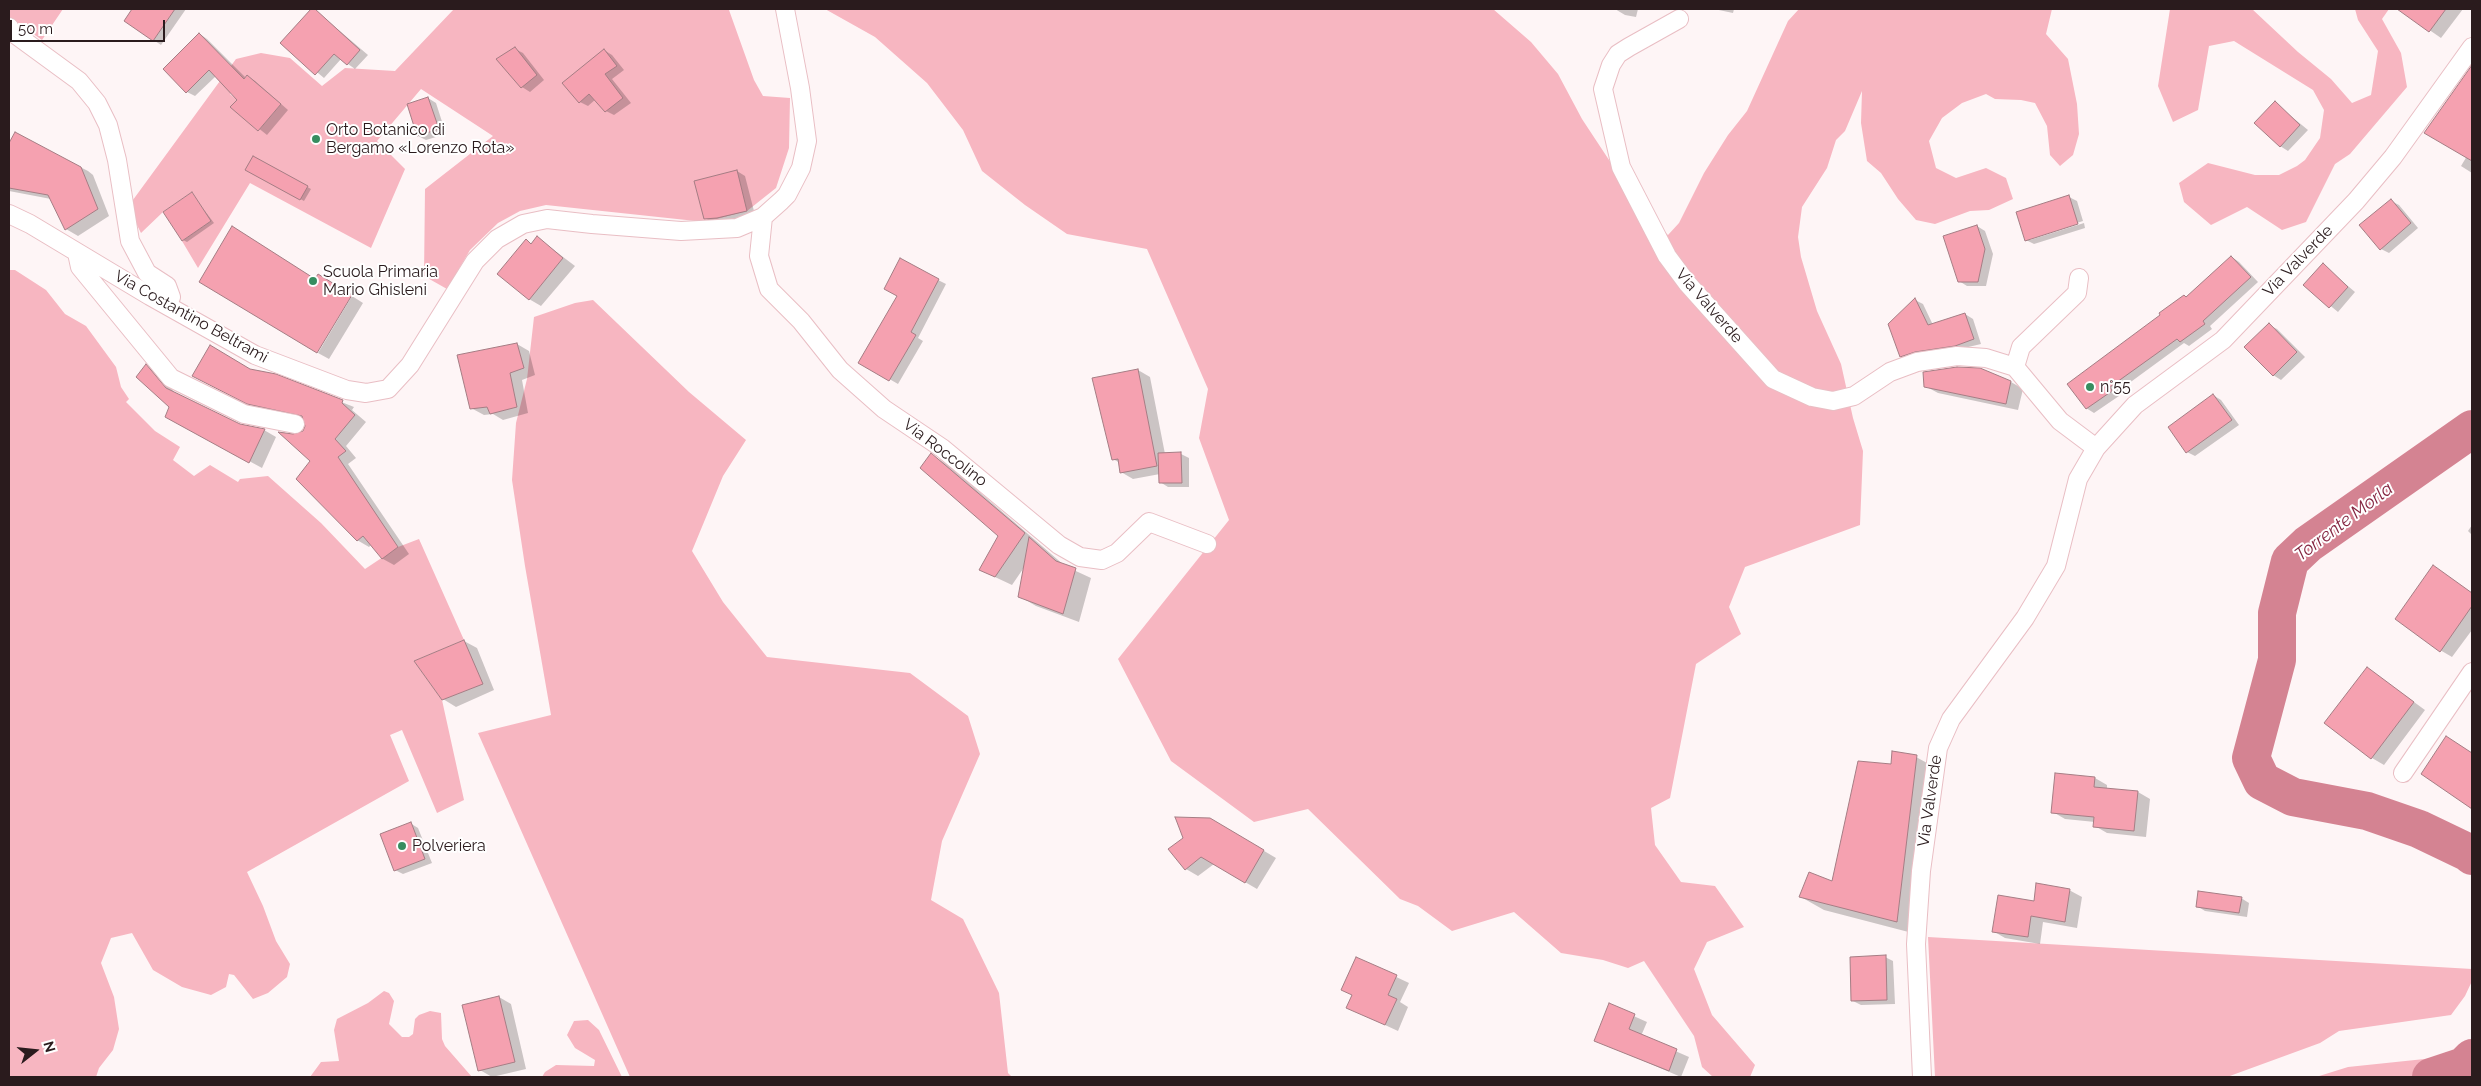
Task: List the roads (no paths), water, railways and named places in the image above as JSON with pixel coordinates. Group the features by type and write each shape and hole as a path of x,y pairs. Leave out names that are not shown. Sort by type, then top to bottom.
{"street":[{"name":"Via Costantino Beltrami","path":"9,214 30,224 255,355 347,390 366,393 388,389 410,365 475,261 497,239 522,224 547,218 592,224 681,231 737,228 763,217 787,195 801,168 807,141 800,88 785,9"},
{"name":"Via Valverde","path":"1679,19 1628,47 1618,54 1611,65 1603,89 1621,167 1667,256 1686,283 1773,379 1812,397 1833,401 1854,396 1890,372 1917,362 1957,356 1986,358 2015,367"},
{"path":"9,27 79,81 97,103 108,125 118,160 130,241 147,273 167,286 171,297 168,306"},
{"name":"Via Valverde","path":"1922,1077 1916,944 1921,871 1938,748 1950,719 2026,618 2056,566 2078,479 2096,448 2135,405 2223,340 2356,201 2393,156 2472,47"},
{"name":"Via Roccolino","path":"763,217 759,256 770,289 801,321 840,370 884,409 942,448 1059,544 1080,557 1102,560 1117,553 1149,522 1207,544"},
{"path":"77,253 80,267 171,378 244,414 295,424"},
{"path":"2079,278 2076,293 2021,348 2015,367 2060,421 2096,448"},
{"path":"2403,773 2472,672"}],"waterway":[{"name":"Torrente Morla","path":"2472,429 2308,544 2290,561 2277,613 2277,660 2251,758 2262,781 2293,797 2367,811 2419,829 2472,856"},
{"name":"Torrente Morla","path":"2431,1077 2464,1066 2472,1058"}],"place":[{"name":"Orto Botanico di Bergamo «Lorenzo Rota»","path":"316,139"},
{"name":"Scuola Primaria Mario Ghisleni","path":"313,281"},
{"name":"n°55","path":"2090,387"},
{"name":"Polveriera","path":"402,846"}]}
